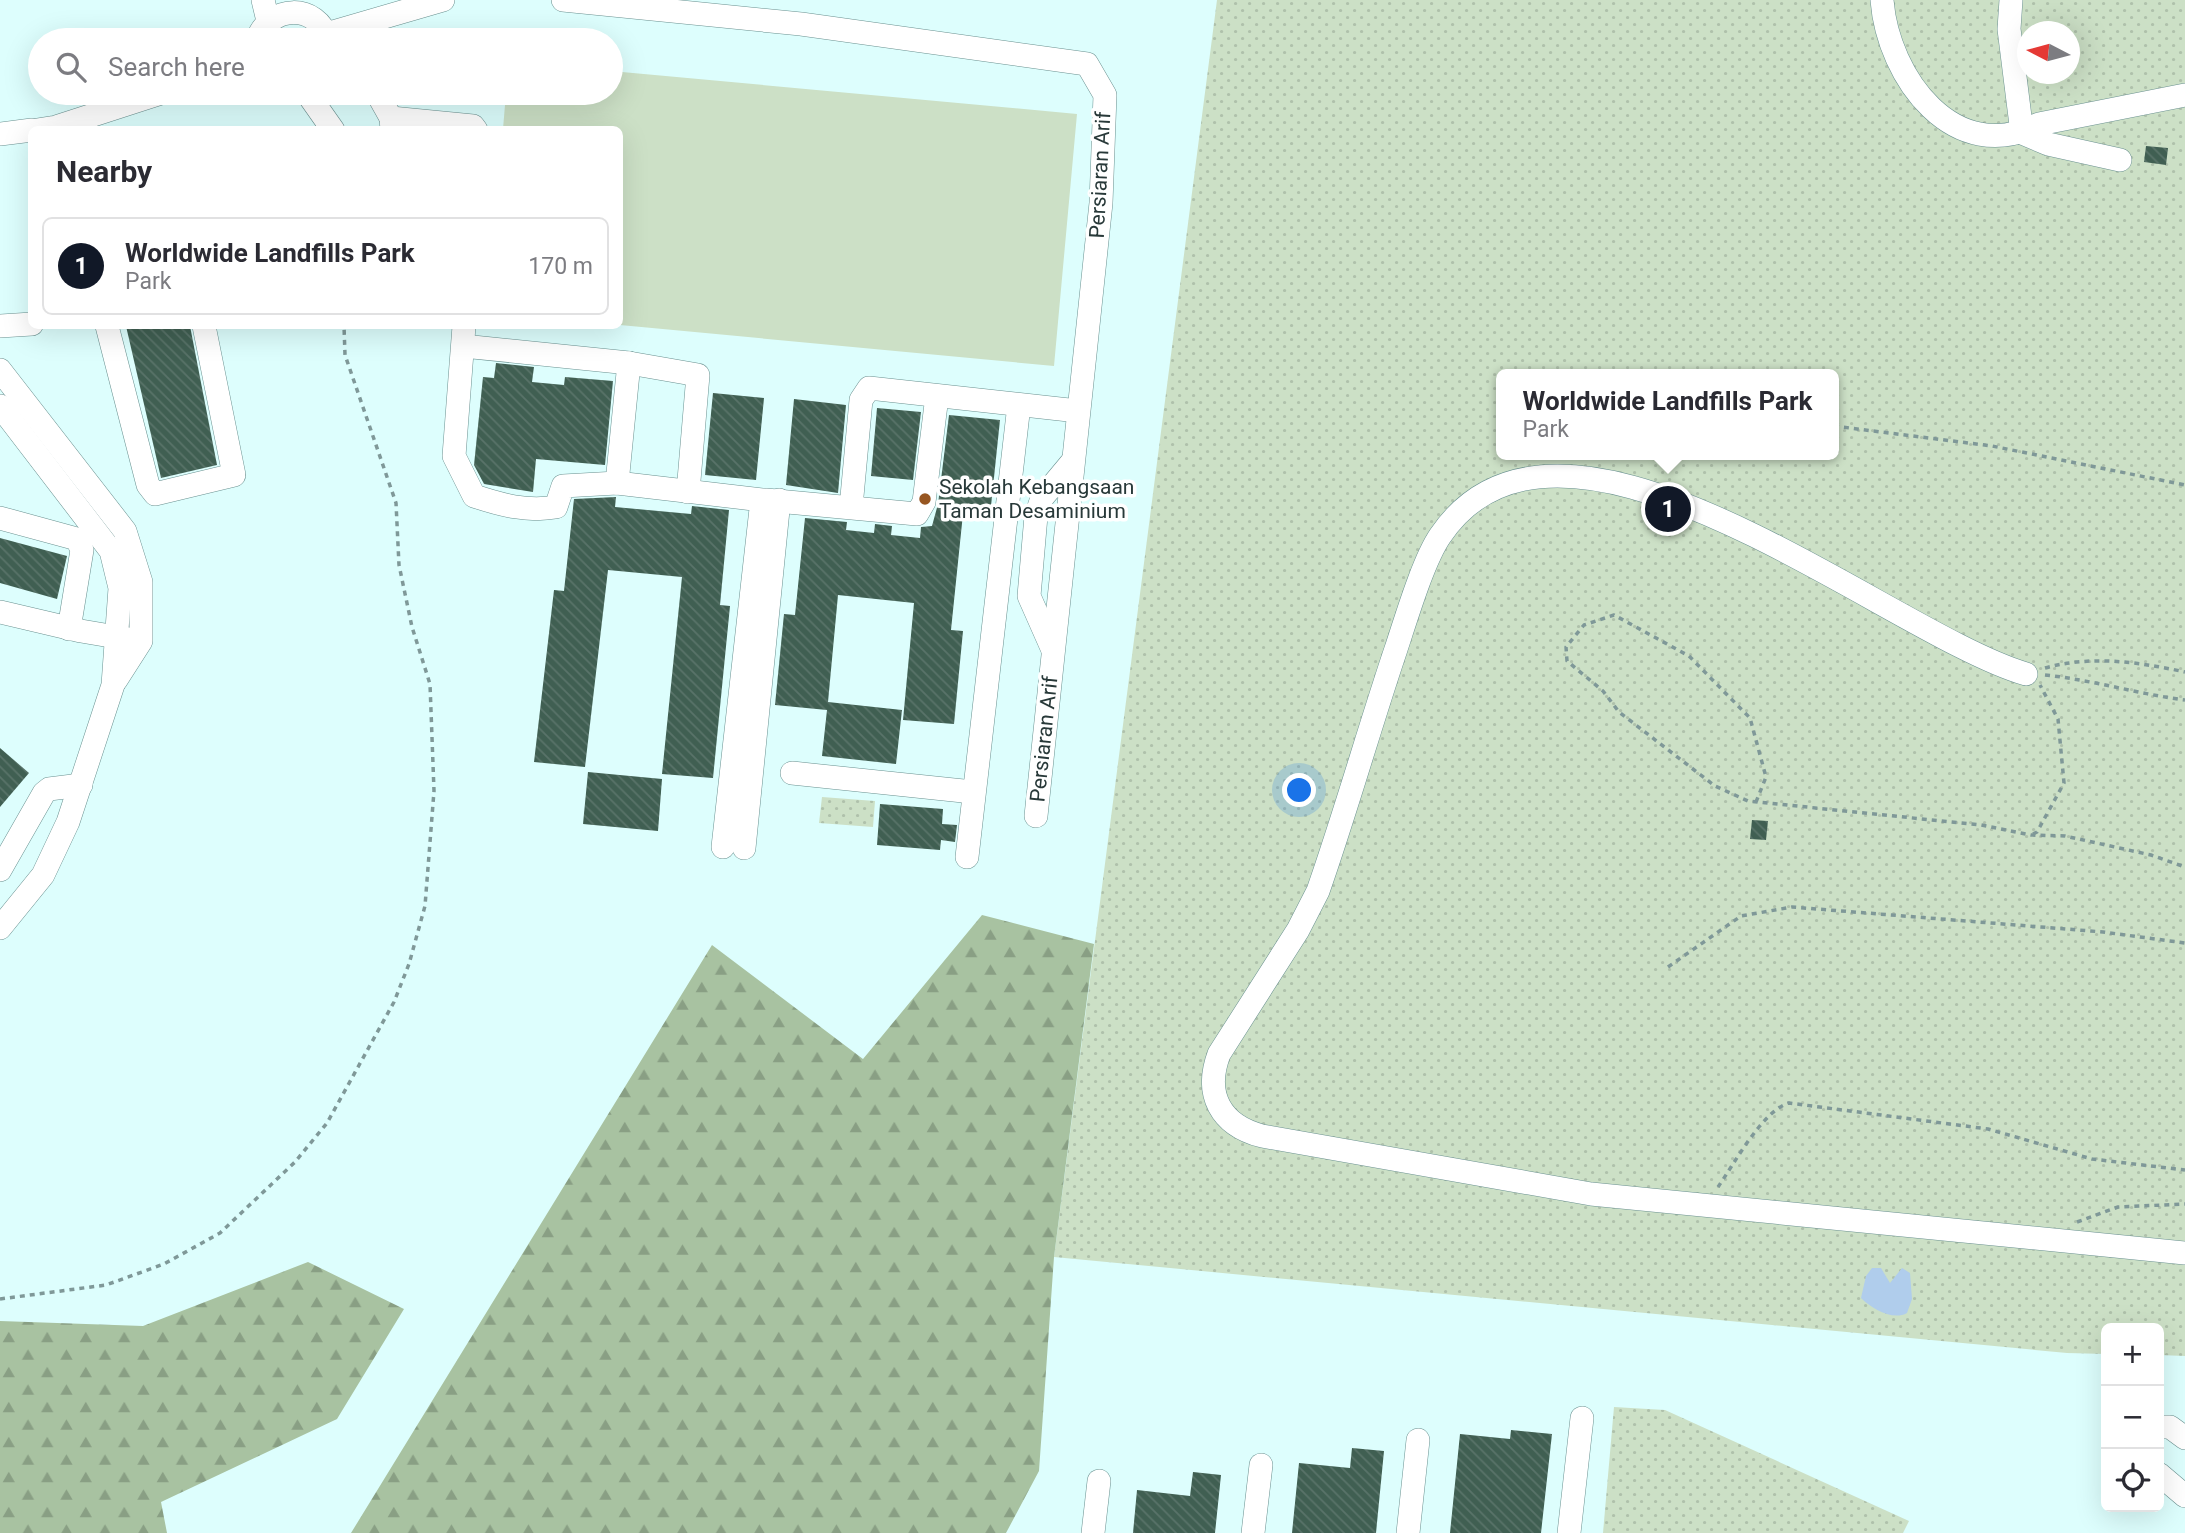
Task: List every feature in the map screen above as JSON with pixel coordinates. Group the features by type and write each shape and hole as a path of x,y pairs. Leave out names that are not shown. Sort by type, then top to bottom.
{"street":[{"path":"355,28 443,0"},
{"name":"Persiaran Arif","path":"563,0 801,24 1087,64 1105,95 1101,203 1036,816"},
{"path":"1882,0 1891,38 1916,93 1939,116 1960,129 1998,136 2022,133 2039,124 2185,95"},
{"path":"2011,0 2017,34"},
{"path":"263,20 289,12 298,6 322,28"},
{"path":"2021,84 2022,133"},
{"path":"59,126 124,105"},
{"path":"315,105 330,126"},
{"path":"383,105 392,124 474,126"},
{"path":"0,134 28,130"},
{"path":"2022,133 2048,144 2120,160"},
{"path":"0,326 28,324"},
{"path":"108,329 148,485 155,494 234,475 205,329"},
{"path":"688,492 698,375 463,336 454,456 474,496 509,507 542,510 556,507 563,486 617,483 688,492 917,514 925,502 937,396"},
{"path":"617,483 629,363"},
{"path":"0,370 125,531 141,582 130,639 80,785 43,874 0,928"},
{"path":"851,507 861,400 869,388 1078,411"},
{"path":"967,857 1019,405"},
{"path":"0,406 111,551 130,639"},
{"path":"2026,674 1994,664 1946,642 1848,582 1700,510 1629,485 1564,477 1520,480 1480,496 1440,537 1408,611 1318,891 1298,930 1219,1054 1213,1075 1215,1102 1227,1119 1248,1133 1591,1194 2185,1253"},
{"path":"734,848 770,500"},
{"path":"0,518 77,539 82,550 69,629"},
{"path":"0,612 69,629 130,639"},
{"path":"792,773 973,792"},
{"path":"0,870 44,793 50,789 80,785"},
{"path":"1569,1533 1582,1418"},
{"path":"1408,1533 1418,1440"},
{"path":"1253,1533 1261,1465"},
{"path":"2164,1478 2185,1496"},
{"path":"1093,1533 1099,1481"}],"path":[{"path":"0,1299 107,1285 164,1264 220,1233 295,1162 327,1123 394,1002 409,964 425,906 434,791 430,684 412,628 399,565 396,503 345,355 344,329"},
{"path":"1839,427 1992,446 2185,485"},
{"path":"1756,802 1766,776 1760,744 1750,718 1727,692 1689,656 1614,615 1584,625 1566,647 1567,661 1603,691 1619,712 1715,786 1727,790 1739,799 1756,802 1981,825 2031,835 2065,836 2151,855 2185,867"},
{"path":"2026,674 2055,665 2094,660 2141,662 2185,672"},
{"path":"2031,835 2037,832 2064,782 2058,719 2038,675 2083,679 2155,696 2185,699"},
{"path":"1668,967 1741,916 1793,907 2103,932 2185,943"},
{"path":"1706,1205 1766,1119 1779,1106 1789,1103 1988,1129 2092,1159 2185,1170"},
{"path":"2071,1225 2118,1208 2185,1204"}],"green space":[{"path":"1217,0 2185,0 2185,1356 2164,1355 2164,1323 2101,1323 2101,1354 2067,1353 1054,1257"},
{"path":"623,72 1077,114 1054,366 623,325 623,126 503,126 505,105 623,105"},
{"path":"822,797 875,801 873,827 819,823"},
{"path":"982,915 1094,944 1054,1257 1039,1471 1006,1533 351,1533 712,945 863,1059"},
{"path":"308,1262 404,1309 337,1419 161,1502 167,1533 0,1533 0,1321 143,1326"},
{"path":"1614,1407 1665,1410 1909,1521 1903,1533 1603,1533"}],"water":[{"path":"1872,1268 1881,1268 1890,1283 1902,1268 1910,1273 1912,1299 1907,1313 1889,1315 1861,1298 1866,1276"}],"building":[{"path":"2146,146 2168,148 2166,165 2144,162"},
{"path":"127,329 191,329 217,465 161,478"},
{"path":"496,363 534,367 532,382 564,385 565,377 613,381 605,465 536,459 533,492 484,484 474,465 483,377 494,378"},
{"path":"713,393 764,398 756,480 705,475"},
{"path":"794,399 846,405 838,493 786,485"},
{"path":"877,408 921,412 913,480 871,476"},
{"path":"949,415 1000,420 991,506 964,504 951,630 963,631 954,724 903,720 914,603 838,595 828,702 902,710 896,764 822,756 827,710 775,705 784,614 795,615 805,518 847,522 846,530 874,533 875,524 892,526 891,535 920,538 921,527 932,526 938,504"},
{"path":"616,497 615,507 691,514 692,506 729,510 720,605 730,606 713,778 662,774 682,577 608,570 585,767 534,762 554,590 564,591 574,499"},
{"path":"0,538 67,556 57,599 0,583"},
{"path":"0,748 29,773 0,807"},
{"path":"588,772 662,779 658,831 583,824"},
{"path":"880,804 943,809 942,824 957,825 955,842 941,840 940,850 877,845"},
{"path":"1752,820 1768,821 1766,840 1750,839"},
{"path":"1511,1430 1552,1434 1541,1533 1450,1533 1460,1434 1510,1439"},
{"path":"1352,1448 1384,1451 1376,1533 1292,1533 1299,1463 1350,1468"},
{"path":"1193,1472 1221,1475 1215,1533 1133,1533 1137,1490 1190,1496"}],"place":[{"name":"Sekolah Kebangsaan Taman Desaminium","path":"925,499"},
{"name":"Worldwide Landfills Park","path":"1668,509"}]}
